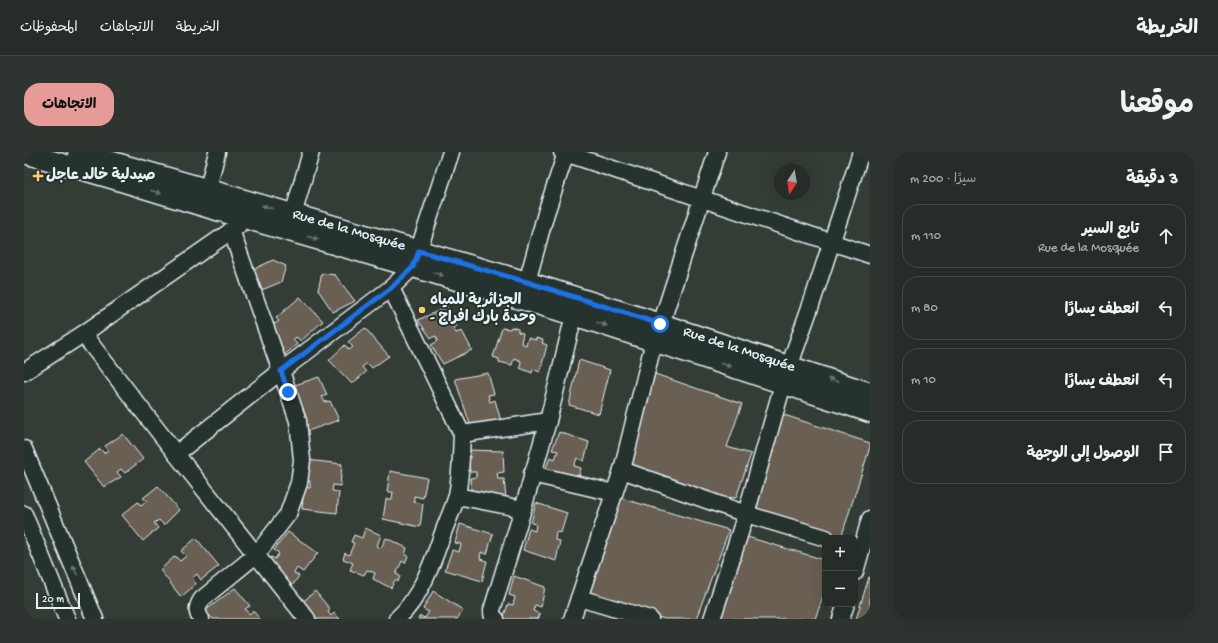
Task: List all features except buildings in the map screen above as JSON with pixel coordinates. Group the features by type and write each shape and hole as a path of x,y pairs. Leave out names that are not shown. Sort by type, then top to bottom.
{"main road":[{"name":"Rue de la Mosquée","path":"85,153 205,198 293,215 416,259 527,282 657,332 790,366 870,393"},
{"path":"24,154 111,178 205,198 248,220 416,259 574,315 657,332 783,384 870,412"}],"street":[{"path":"205,198 217,152"},
{"path":"176,454 281,371 391,288 416,259 451,152"},
{"path":"572,619 622,470 657,332 717,152"},
{"path":"712,619 746,514 783,384 861,152"},
{"path":"293,215 306,153"},
{"path":"527,282 564,153 870,255"},
{"path":"24,372 83,334 231,230 248,220"},
{"path":"201,619 198,615 197,609 202,599 256,554 288,514 299,483 302,460 298,422 231,230"},
{"path":"391,288 462,434 457,496 428,573 420,589 405,612 397,619"},
{"path":"496,619 492,615 492,610 548,421 574,315"},
{"path":"83,334 307,619"},
{"path":"462,434 548,421"},
{"path":"24,449 95,619"},
{"path":"622,470 746,514 822,537"},
{"path":"532,474 614,493"},
{"path":"457,496 523,509"},
{"path":"24,514 67,619"},
{"path":"855,571 870,519"},
{"path":"579,598 650,619"},
{"path":"841,619 845,607"}],"place":[{"name":"صيدلية خالد عاجل","path":"38,176"},
{"name":"الجزائرية للمياه - وحدة بارك افراج","path":"422,310"}],"route":[{"path":"288,392 281,371 391,288 413,267 419,251 527,282 660,324"}]}
